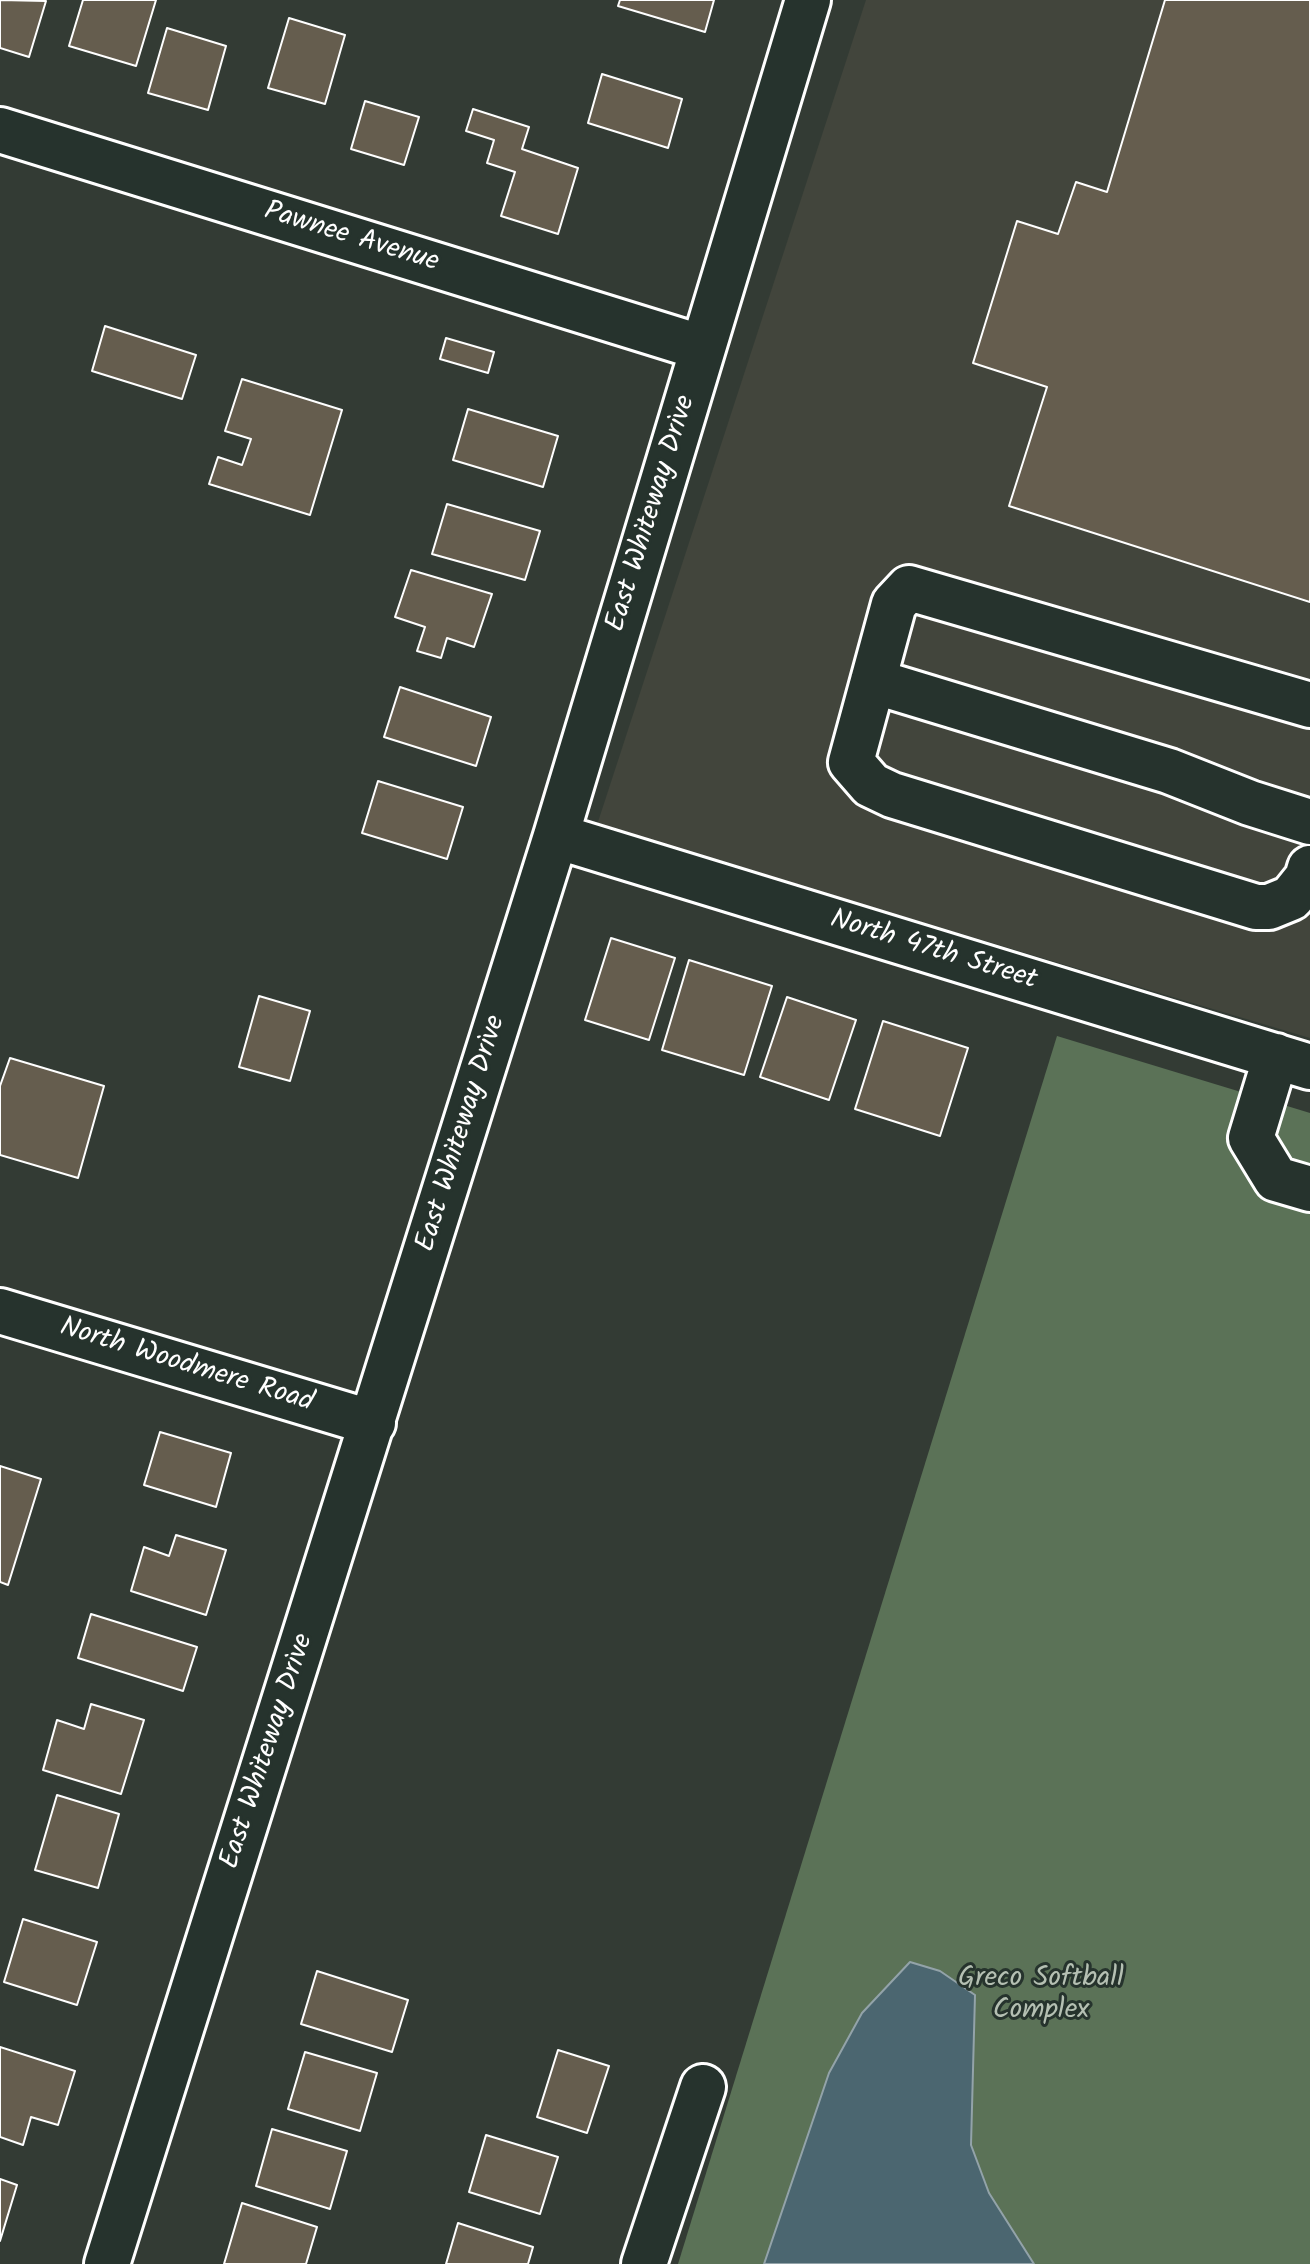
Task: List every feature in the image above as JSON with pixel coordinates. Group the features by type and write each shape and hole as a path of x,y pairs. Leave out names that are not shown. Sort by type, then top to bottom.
{"street":[{"name":"East Whiteway Drive","path":"107,2264 556,836 808,0"},
{"name":"Pawnee Avenue","path":"0,130 703,348"},
{"path":"1310,705 909,588 894,604 851,762 871,785 892,795 1256,907 1269,907 1291,898 1307,878 1310,868"},
{"path":"873,681 1169,771 1250,803 1310,822"},
{"name":"North 47th Street","path":"556,836 1293,1062"},
{"path":"1293,1062 1251,1138 1276,1179 1310,1189"},
{"name":"North Woodmere Road","path":"0,1311 373,1423"},
{"path":"644,2264 703,2087"}],"shaded area":[{"path":"866,0 1310,0 1310,1038 597,825"}],"green space":[{"name":"Greco Softball Complex","path":"1057,1036 1310,1113 1310,2264 678,2264"}],"water":[{"path":"910,1962 940,1971 975,1995 971,2145 989,2193 1034,2264 764,2264 829,2073 862,2013"}],"building":[{"path":"0,0 46,1 29,57 0,48"},
{"path":"83,0 156,0 136,66 69,46"},
{"path":"620,0 714,0 705,32 618,6"},
{"path":"1165,0 1310,0 1310,602 1009,506 1047,387 973,363 1017,221 1058,234 1076,182 1107,192"},
{"path":"289,18 345,35 325,104 268,88"},
{"path":"167,28 226,46 208,110 148,93"},
{"path":"602,74 682,99 668,148 588,123"},
{"path":"365,101 419,117 404,165 351,149"},
{"path":"473,109 529,127 522,149 578,168 558,234 501,216 515,172 487,163 494,140 466,131"},
{"path":"105,326 196,355 182,399 92,371"},
{"path":"446,338 494,352 488,373 440,359"},
{"path":"242,379 342,410 310,515 209,484 218,457 242,465 251,439 225,431"},
{"path":"468,409 558,436 543,487 453,460"},
{"path":"447,504 540,531 525,580 432,554"},
{"path":"411,570 492,594 474,647 447,638 441,658 417,651 425,627 395,617"},
{"path":"400,687 491,717 476,766 384,737"},
{"path":"378,781 463,807 447,859 362,833"},
{"path":"611,938 675,958 649,1040 585,1020"},
{"path":"689,960 772,986 744,1075 662,1050"},
{"path":"259,996 310,1011 290,1081 239,1067"},
{"path":"787,997 856,1020 829,1100 760,1077"},
{"path":"883,1021 968,1048 940,1136 855,1109"},
{"path":"10,1058 104,1086 78,1178 0,1155 0,1086"},
{"path":"160,1432 231,1453 216,1507 144,1485"},
{"path":"0,1466 41,1479 8,1585 0,1582"},
{"path":"176,1535 226,1550 206,1615 131,1591 144,1547 169,1556"},
{"path":"91,1614 197,1647 183,1691 78,1658"},
{"path":"91,1704 144,1720 121,1794 43,1770 57,1720 84,1729"},
{"path":"57,1795 119,1814 98,1888 35,1870"},
{"path":"23,1919 97,1942 77,2005 4,1982"},
{"path":"317,1971 408,2000 392,2052 301,2024"},
{"path":"0,2047 75,2071 58,2125 31,2117 23,2145 0,2137"},
{"path":"558,2050 609,2066 587,2133 537,2117"},
{"path":"305,2052 377,2073 360,2131 288,2109"},
{"path":"272,2129 347,2151 330,2209 256,2186"},
{"path":"486,2135 558,2157 540,2214 469,2192"},
{"path":"0,2179 17,2185 0,2241"},
{"path":"242,2203 317,2227 306,2264 224,2264"},
{"path":"458,2223 533,2247 528,2264 446,2264"}]}
